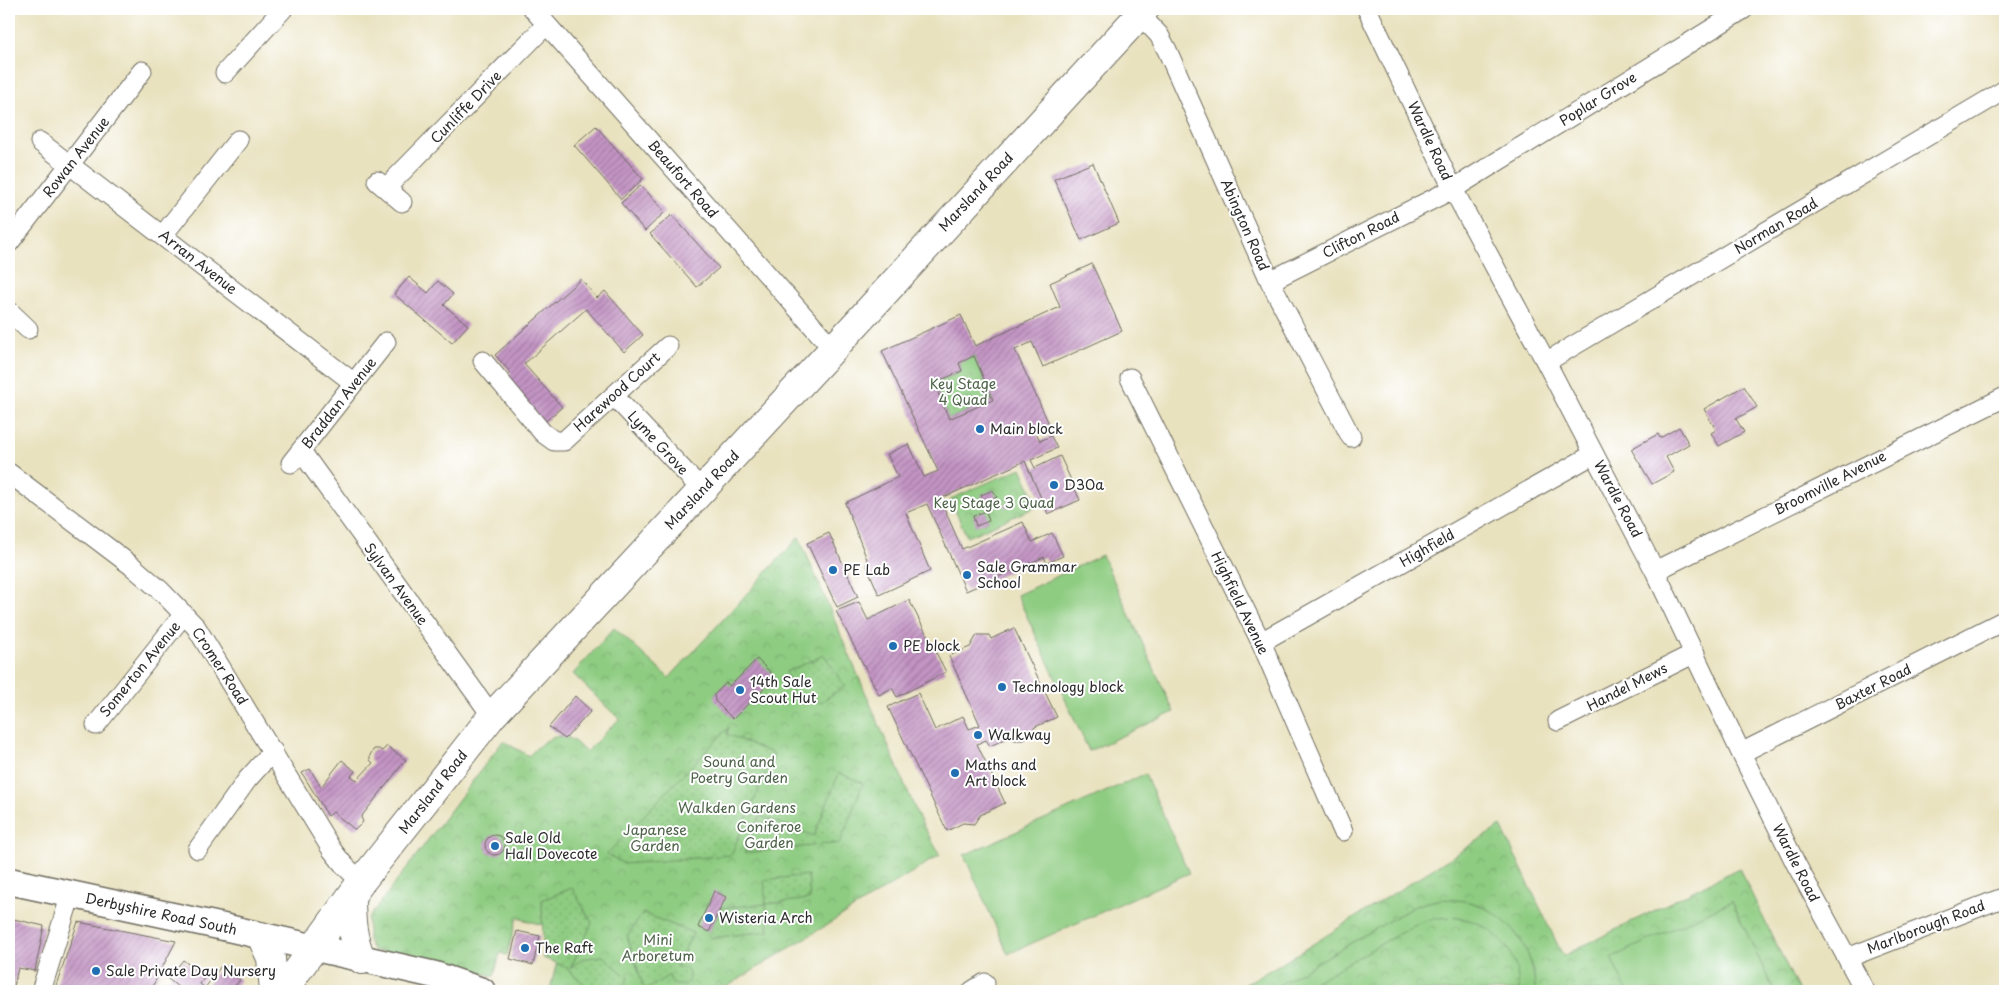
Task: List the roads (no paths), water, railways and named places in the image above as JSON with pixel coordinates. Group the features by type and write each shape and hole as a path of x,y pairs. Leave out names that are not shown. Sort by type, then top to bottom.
{"main road":[{"name":"Marsland Road","path":"283,991 356,889 492,716 833,349 1142,12"},
{"path":"356,889 351,925 355,944 362,960"},
{"path":"261,936 271,958 274,991"}],"street":[{"path":"225,73 283,9"},
{"name":"Beaufort Road","path":"533,9 833,349"},
{"name":"Wardle Road","path":"1367,9 1453,190 1546,362 1655,571 1796,864 1865,991"},
{"name":"Poplar Grove","path":"1453,190 1744,9"},
{"name":"Abington Road","path":"1142,12 1159,35 1167,50 1270,281 1351,437"},
{"name":"Cunliffe Drive","path":"402,202 381,184 546,25"},
{"name":"Rowan Avenue","path":"9,243 142,71"},
{"name":"Norman Road","path":"1546,362 2005,90"},
{"path":"163,235 238,140"},
{"name":"Arran Avenue","path":"40,142 354,383"},
{"name":"Clifton Road","path":"1270,281 1453,190"},
{"path":"9,311 28,329"},
{"name":"Braddan Avenue","path":"296,457 386,342"},
{"name":"Harewood Court","path":"483,361 543,433 554,440 564,441 668,346"},
{"name":"Highfield Avenue","path":"1130,378 1261,642 1343,831"},
{"name":"Lyme Grove","path":"614,396 702,490"},
{"name":"Broomville Avenue","path":"1655,571 2005,397"},
{"name":"Highfield","path":"1261,642 1594,454"},
{"name":"Sylvan Avenue","path":"296,457 492,716"},
{"name":"Cromer Road","path":"9,473 132,566 162,591 196,627 273,750 332,850 343,864 356,889"},
{"name":"Somerton Avenue","path":"96,725 184,614"},
{"name":"Baxter Road","path":"1741,753 2005,620"},
{"name":"Handel Mews","path":"1558,721 1695,653"},
{"path":"198,849 247,780 273,750"},
{"name":"Derbyshire Road South","path":"9,881 435,976 482,991"},
{"path":"41,991 71,894"},
{"name":"Marlborough Road","path":"1847,958 2005,897"}],"place":[{"name":"Main block","path":"980,429"},
{"name":"D30a","path":"1054,485"},
{"name":"PE Lab","path":"833,570"},
{"name":"Sale Grammar School","path":"967,575"},
{"name":"PE block","path":"893,646"},
{"name":"Technology block","path":"1002,687"},
{"name":"14th Sale Scout Hut","path":"740,690"},
{"name":"Walkway","path":"978,735"},
{"name":"Maths and Art block","path":"955,773"},
{"name":"Sale Old Hall Dovecote","path":"495,846"},
{"name":"Wisteria Arch","path":"709,918"},
{"name":"The Raft","path":"525,948"},
{"name":"Sale Private Day Nursery","path":"96,971"}],"park label":[{"name":"Key Stage 4 Quad","path":"963,392"},
{"name":"Key Stage 3 Quad","path":"994,503"},
{"name":"Sound and Poetry Garden","path":"739,770"},
{"name":"Walkden Gardens","path":"737,808"},
{"name":"Coniferoe Garden","path":"769,836"},
{"name":"Japanese Garden","path":"655,838"},
{"name":"Mini Arboretum","path":"658,948"}]}
